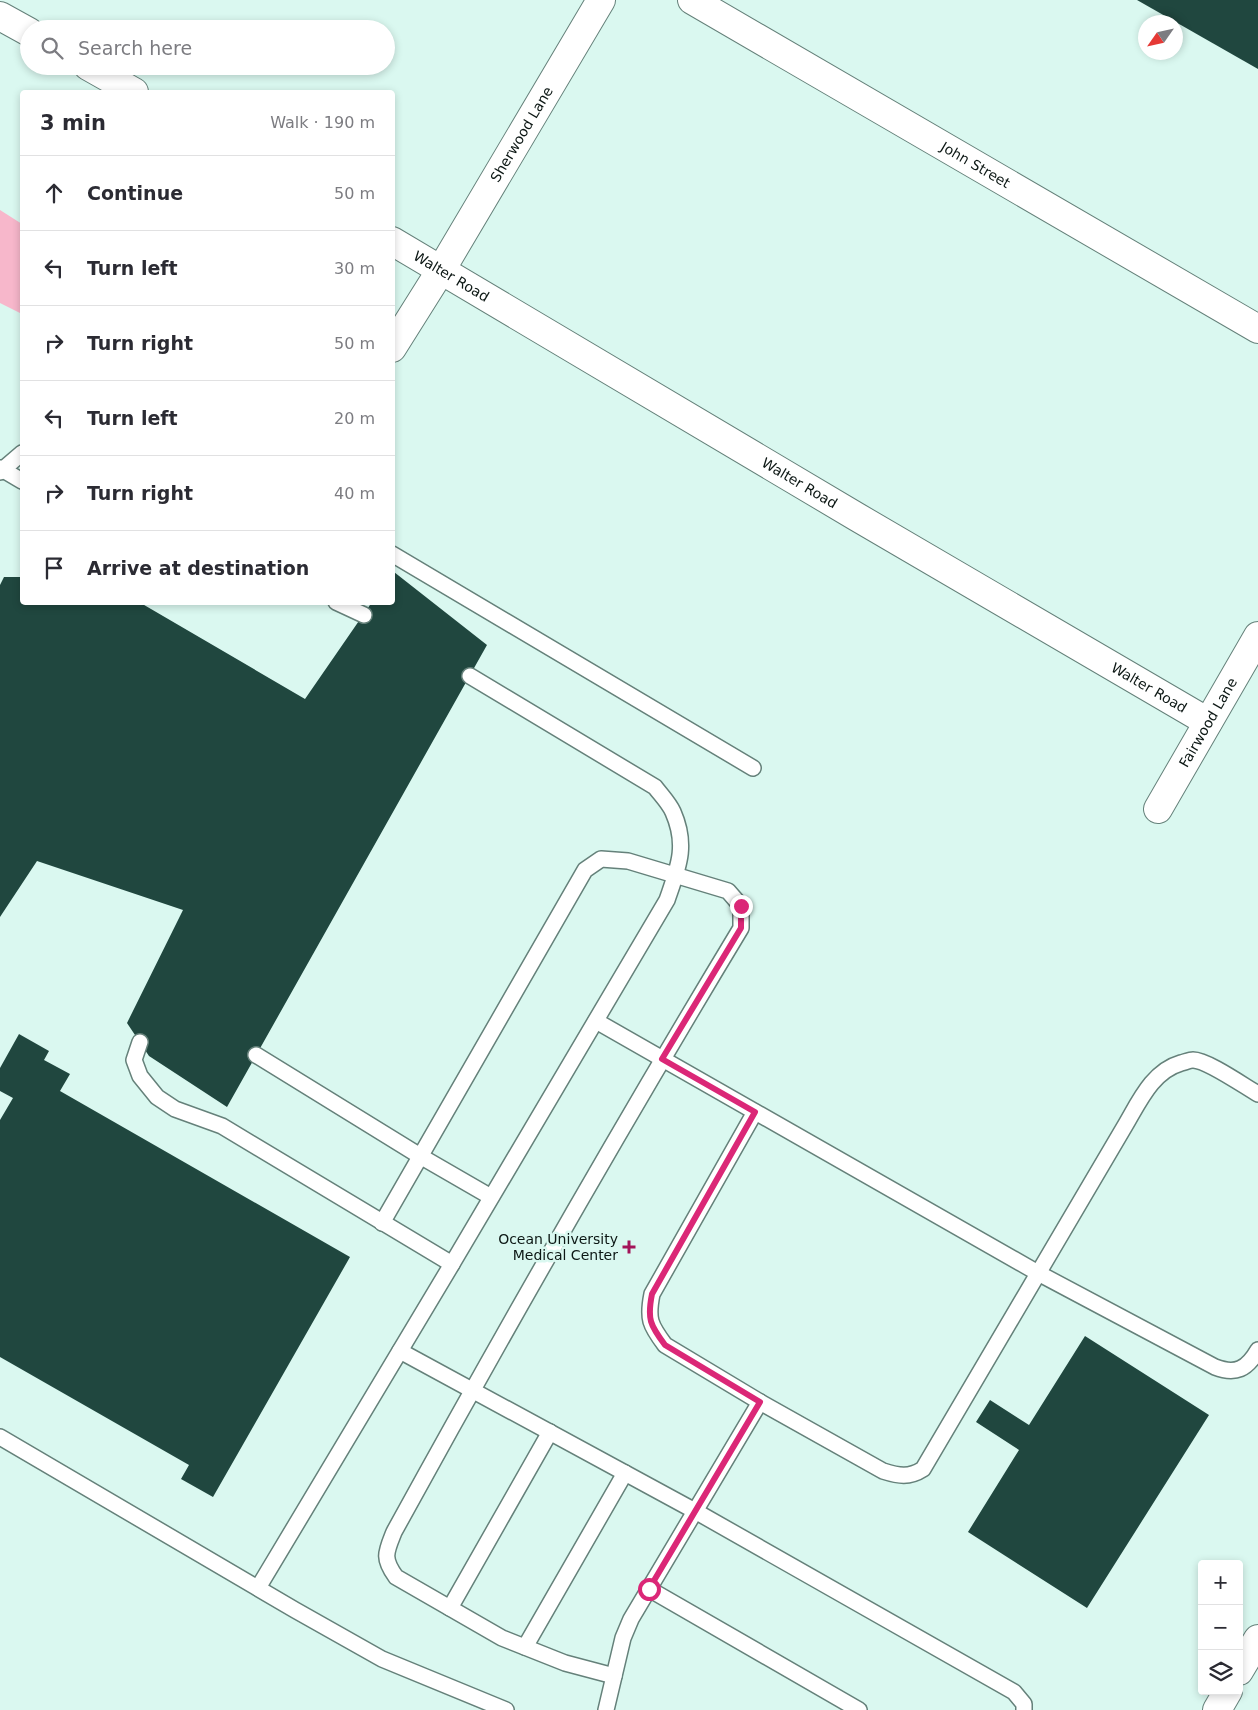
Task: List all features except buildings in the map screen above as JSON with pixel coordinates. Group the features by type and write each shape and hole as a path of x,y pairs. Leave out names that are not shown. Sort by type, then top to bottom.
{"street":[{"name":"Sherwood Lane","path":"395,343 441,270 602,0"},
{"name":"John Street","path":"692,0 1258,329"},
{"path":"0,16 20,27"},
{"path":"104,75 130,90"},
{"name":"Walter Road","path":"395,243 840,507 1208,722"},
{"name":"Fairwood Lane","path":"1158,809 1258,636"},
{"path":"1243,1664 1258,1639"},
{"path":"1216,1710 1225,1695"}],"lane":[{"path":"20,455 0,470 20,480"},
{"path":"395,556 753,768"},
{"path":"342,605 364,615"},
{"path":"258,1588 452,1264 666,900 676,875 682,852 680,832 672,811 655,787 470,676"},
{"path":"382,1223 585,870 601,859 628,861 728,891 741,906 741,928 662,1059 472,1389 394,1532 386,1551 388,1566 396,1576 502,1638 565,1663 614,1676"},
{"path":"596,1021 1038,1273 1225,1371 1239,1370 1251,1362 1258,1350"},
{"path":"140,1042 134,1060 140,1076 157,1097 175,1109 222,1126 452,1264"},
{"path":"256,1055 420,1156 491,1197"},
{"path":"755,1112 652,1294 648,1312 654,1332 665,1345 760,1402 883,1471 901,1476 915,1474 923,1469 1158,1074 1175,1065 1193,1060 1208,1065 1258,1094"},
{"path":"400,1351 695,1511 1014,1692 1024,1704 1024,1710"},
{"path":"606,1710 623,1638 631,1619 760,1402"},
{"path":"450,1608 550,1432"},
{"path":"0,1437 382,1659 506,1710"},
{"path":"524,1647 625,1473"},
{"path":"649,1589 859,1710"}],"shaded area":[{"path":"0,210 20,223 20,313 0,303"}],"place":[{"name":"Ocean University Medical Center","path":"629,1247"}],"route":[{"path":"649,1589 760,1402 665,1345 654,1332 648,1312 652,1294 755,1112 662,1059 741,928 741,906"}]}
